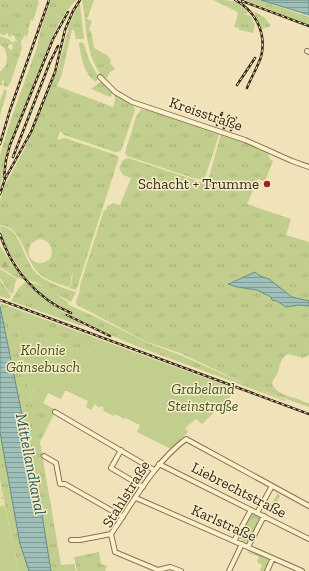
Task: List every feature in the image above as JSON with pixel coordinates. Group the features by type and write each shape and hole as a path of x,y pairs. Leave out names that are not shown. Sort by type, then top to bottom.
{"street":[{"name":"Kreisstraße","path":"100,77 113,90 132,102 245,140 309,167"},
{"path":"55,412 154,470"},
{"name":"Stahlstraße","path":"181,571 170,567 157,571 115,552 111,534 154,470 184,440 188,440 272,486"},
{"path":"121,450 111,468 143,487"},
{"path":"44,456 56,463 60,484 65,484 123,518"},
{"name":"Liebrechtstraße","path":"159,464 309,539"},
{"path":"257,513 272,486 309,506"},
{"name":"Karlstraße","path":"136,498 302,571"},
{"path":"234,541 251,510"},
{"path":"248,547 264,516"},
{"path":"71,540 80,540 111,534"},
{"path":"229,571 242,544"},
{"path":"267,571 273,558"}],"shaded area":[{"path":"0,479 5,506 0,507"}],"green space":[{"path":"0,0 38,0 39,2 33,21 31,20 25,41 26,35 21,42 21,47 23,45 10,84 6,87 3,85 4,81 2,80 2,86 0,85 0,72 6,65 7,57 5,49 0,44 0,36 10,40 11,43 13,41 13,45 9,44 8,48 12,50 14,41 18,41 15,39 15,36 12,35 10,38 10,35 8,37 8,34 6,33 6,36 0,34"},
{"path":"51,0 77,0 69,7 50,42 10,141 5,158 0,188 0,155 9,125 37,47 42,25"},
{"path":"83,0 94,0 87,19 92,21 89,30 91,31 94,48 107,55 111,60 110,63 115,69 110,72 106,79 108,81 107,82 94,63 88,43"},
{"path":"213,0 232,2 240,5 249,12 245,14 251,16 255,25 253,33 238,30 239,28 234,27 238,14 236,11"},
{"path":"245,0 260,0 309,17 309,25"},
{"path":"80,4 84,39 76,39 74,30 72,30 62,74 57,86 113,107 115,95 133,105 135,110 121,151 115,152 64,135 60,131 57,140 65,138 119,157 76,290 69,288 71,284 73,273 70,285 68,287 50,280 38,272 31,263 21,242 13,230 0,225 0,201 4,187 25,148 58,68 69,26 75,11","holes":["38,239 48,242 52,251 50,259 43,263 39,263 30,258 29,248 31,244"]},
{"path":"253,11 264,17 271,26 262,29"},
{"path":"82,42 89,60 99,78 95,82 88,74 84,65 79,43"},
{"path":"100,82 103,82 113,92 110,97 91,89"},
{"path":"4,89 7,91 0,120 0,101"},
{"path":"141,109 161,113 216,131 219,134 204,180 193,178 127,156 125,153 136,117"},
{"path":"221,134 267,150 270,159 273,161 265,181 258,179 247,204 291,219 286,235 309,242 309,301 292,297 269,279 260,276 255,272 228,283 237,287 257,290 265,293 286,307 298,305 309,306 309,355 303,358 288,354 285,356 272,383 280,393 309,403 309,407 252,387 180,353 147,342 77,305 76,303 81,282 104,210 106,210 107,206 113,203 120,205 131,178 123,175 119,168 123,160 128,158 207,184"},
{"path":"0,226 13,232 31,267 36,273 49,282 76,292 71,302 35,282 28,280 6,248"},
{"path":"0,246 13,266 6,271 0,267"},
{"path":"7,258 25,280 17,278 0,267 13,267"},
{"path":"0,269 17,279 13,294 10,293 0,278"},
{"path":"0,280 11,296 9,299 0,296"},
{"path":"25,282 43,298 67,314 66,315 87,327 11,301 18,289"},
{"path":"29,282 45,287 69,303 67,304 148,343 286,400 285,401 115,337 71,315 71,312 46,298"},
{"path":"0,303 98,339 91,352 36,338 36,328 17,324 28,386 34,389 30,396 56,410 40,442 61,565 74,564 76,571 51,571"},
{"path":"33,322 36,328 36,338 91,352 98,339 233,388 230,397 202,424 196,419 185,428 188,432 171,449 137,432 140,425 115,414 114,416 103,411 104,408 101,406 99,408 95,404 91,410 86,407 88,401 67,391 65,391 61,399 48,393 43,403 30,396 34,390 28,387 17,324"},
{"path":"0,432 20,544 29,571 18,571 0,479"},
{"path":"278,493 280,496 273,510 265,503 267,499 267,502 271,504"},
{"path":"5,506 18,571 0,571 0,507"},
{"path":"252,513 260,517 260,519 248,543 239,538"},
{"path":"249,550 269,558 264,571 260,571 262,565 257,562 259,556 248,553"},
{"path":"99,552 101,564 107,566 105,571 77,571 74,557"}],"water":[{"path":"261,0 309,0 309,15"},
{"path":"255,272 260,276 269,279 292,297 309,301 309,306 298,305 286,307 257,290 228,284"},
{"name":"Mittellandkanal","path":"0,306 41,509 51,571 29,571 20,544 0,432"}],"railway":[{"path":"0,144 10,110 49,0"},
{"path":"0,194 5,179 31,132 55,72 65,30 73,11 80,0"},
{"path":"235,0 249,10 261,32 261,57 247,88"},
{"path":"242,1 309,26"},
{"path":"4,177 10,145 53,39 68,12"},
{"path":"13,157 50,62 58,46"},
{"path":"237,85 255,58"},
{"path":"217,125 222,113"},
{"path":"224,128 229,116"},
{"path":"231,130 236,118"},
{"path":"0,234 11,259 27,281 47,300 71,313"},
{"path":"0,300 309,414"},
{"path":"67,315 110,336"}],"place":[{"name":"Schacht + Trumme","path":"267,184"}],"park label":[{"name":"Kolonie Gänsebusch","path":"43,358"},
{"name":"Grabeland Steinstraße","path":"203,398"}]}
